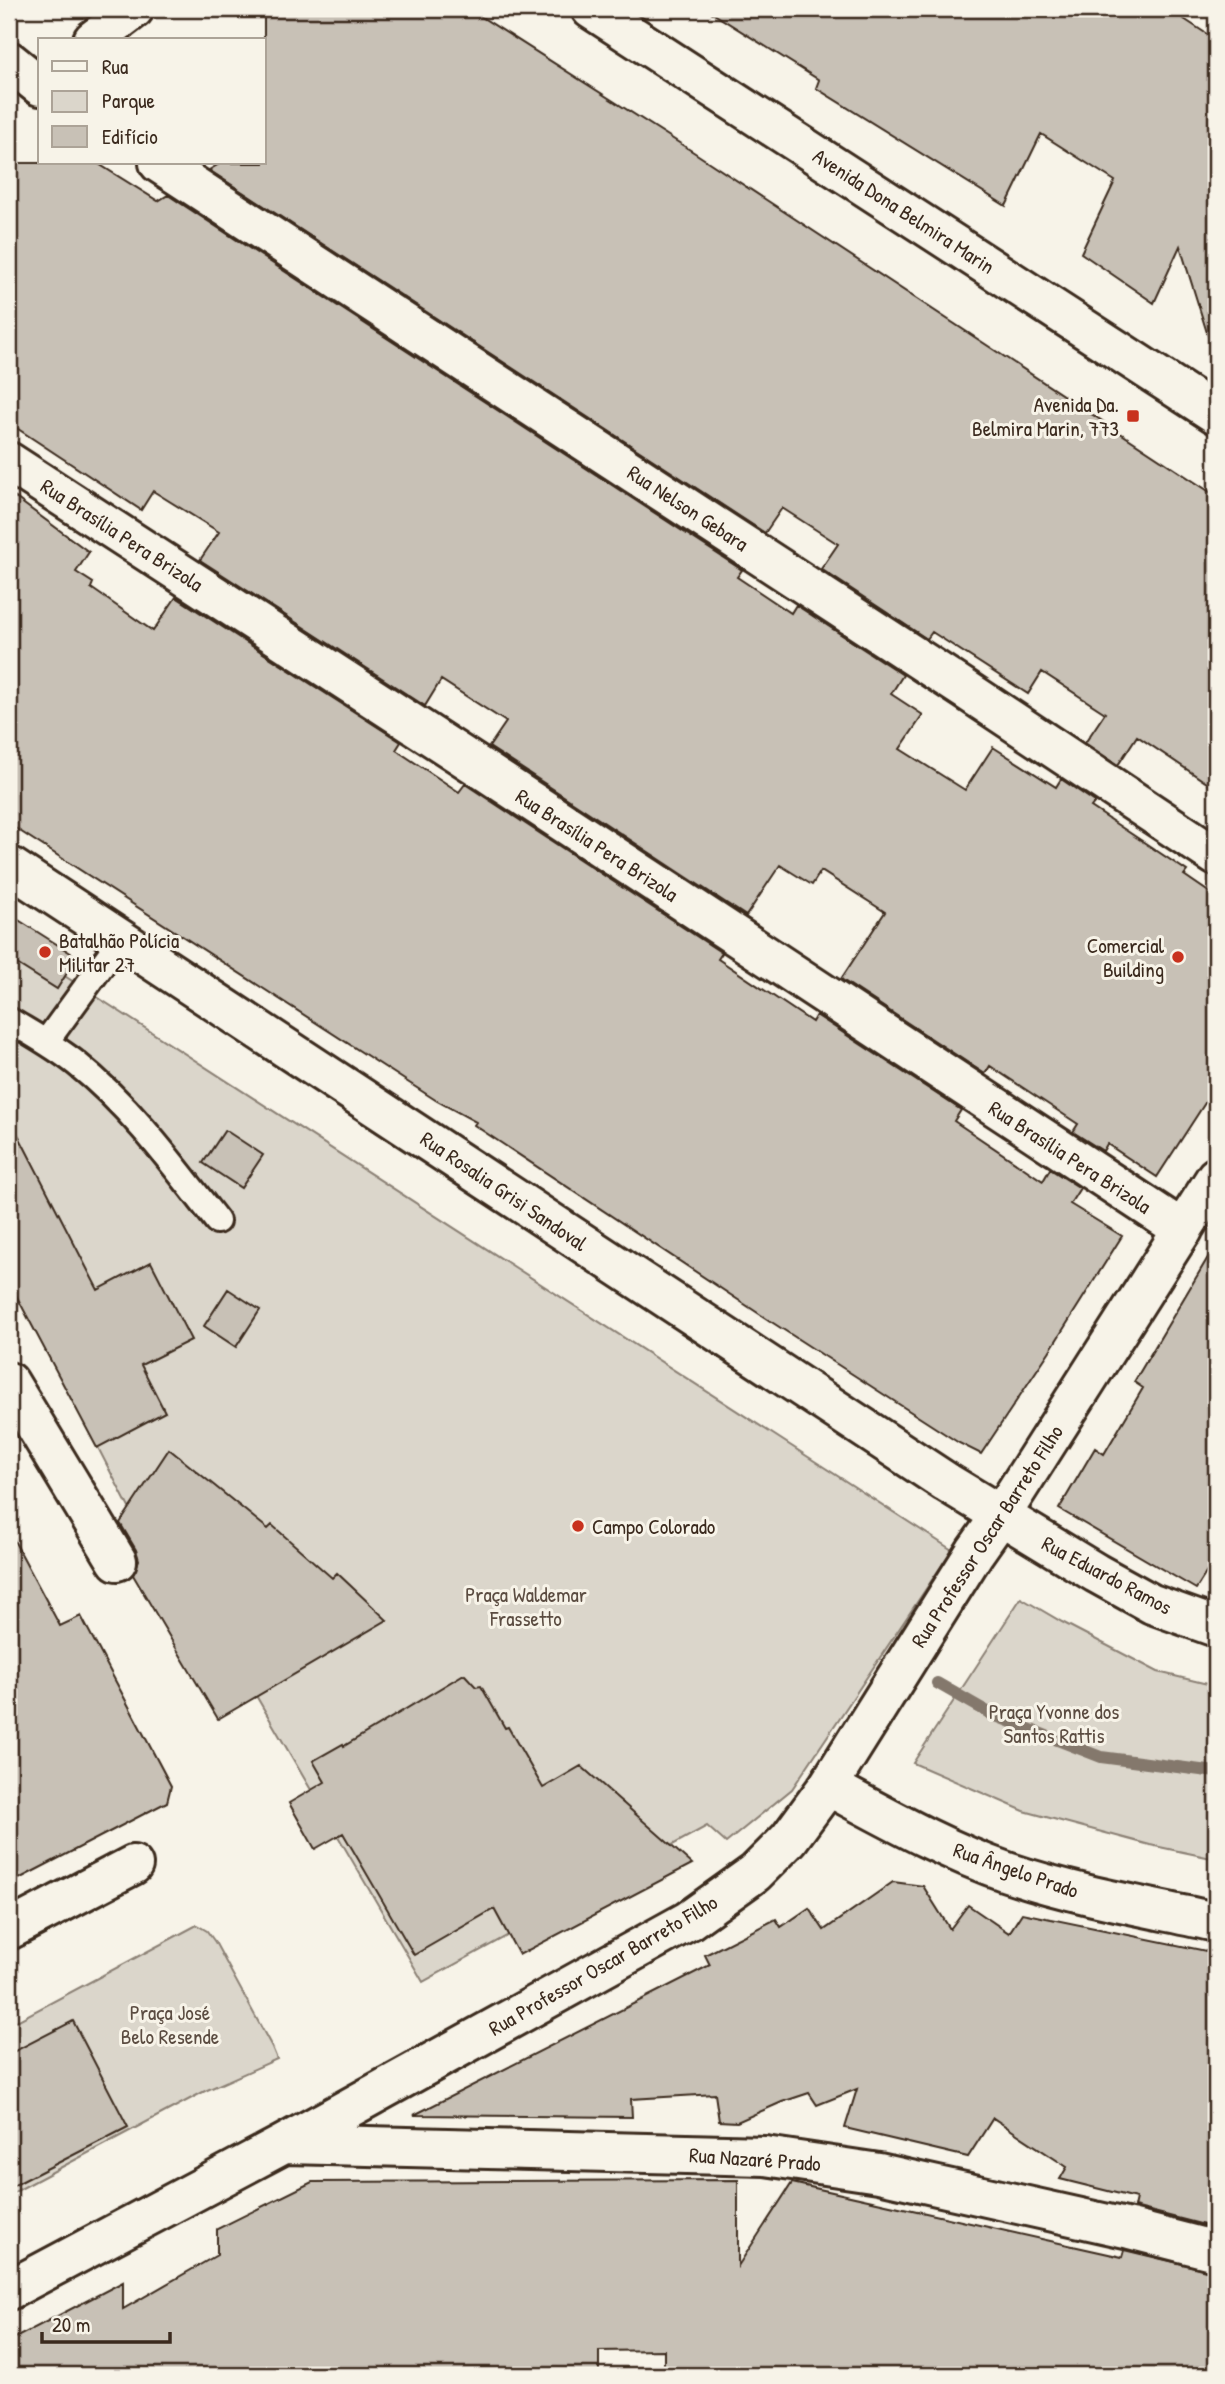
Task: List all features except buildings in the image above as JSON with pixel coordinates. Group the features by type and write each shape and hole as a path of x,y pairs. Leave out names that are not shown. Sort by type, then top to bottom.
{"street":[{"path":"96,38 134,9"},
{"name":"Avenida Dona Belmira Marin","path":"591,9 1216,414"},
{"name":"Rua Nelson Gebara","path":"161,164 1216,856"},
{"name":"Rua Brasília Pera Brizola","path":"9,462 480,767 1183,1230"},
{"name":"Rua Rosalia Grisi Sandoval","path":"9,866 785,1378 1001,1516"},
{"name":"Rua Professor Oscar Barreto Filho","path":"9,2290 284,2144 688,1921 755,1873 789,1839 828,1786 1216,1177"},
{"path":"9,1382 117,1561"},
{"name":"Rua Eduardo Ramos","path":"1001,1516 1152,1604 1216,1627"},
{"name":"Rua Ângelo Prado","path":"828,1786 919,1836 1007,1872 1082,1893 1216,1922"},
{"path":"9,1930 133,1865"},
{"name":"Rua Nazaré Prado","path":"284,2144 765,2156 879,2173 1216,2251"}],"lane":[{"path":"46,1042 121,939"},
{"path":"9,1020 77,1063 116,1099 217,1221"}],"green space":[{"name":"Praça Waldemar Frassetto","path":"9,940 952,1550 792,1789 726,1843 707,1826 423,1982 244,1675 143,1535 9,1275"},
{"name":"Praça Yvonne dos Santos Rattis","path":"1021,1598 1158,1672 1216,1686 1216,1859 1150,1845 1024,1811 913,1763"},
{"name":"Praça José Belo Resende","path":"197,1925 207,1931 215,1942 277,2059 205,2091 9,2195 9,2025"}],"waterway":[{"path":"937,1683 993,1715 1101,1757 1216,1772"}],"place":[{"name":"Avenida Da. Belmira Marin, 773","path":"1133,416"},
{"name":"Batalhão Polícia Militar 27","path":"45,952"},
{"name":"Comercial Building","path":"1178,957"},
{"name":"Campo Colorado","path":"578,1526"}]}
